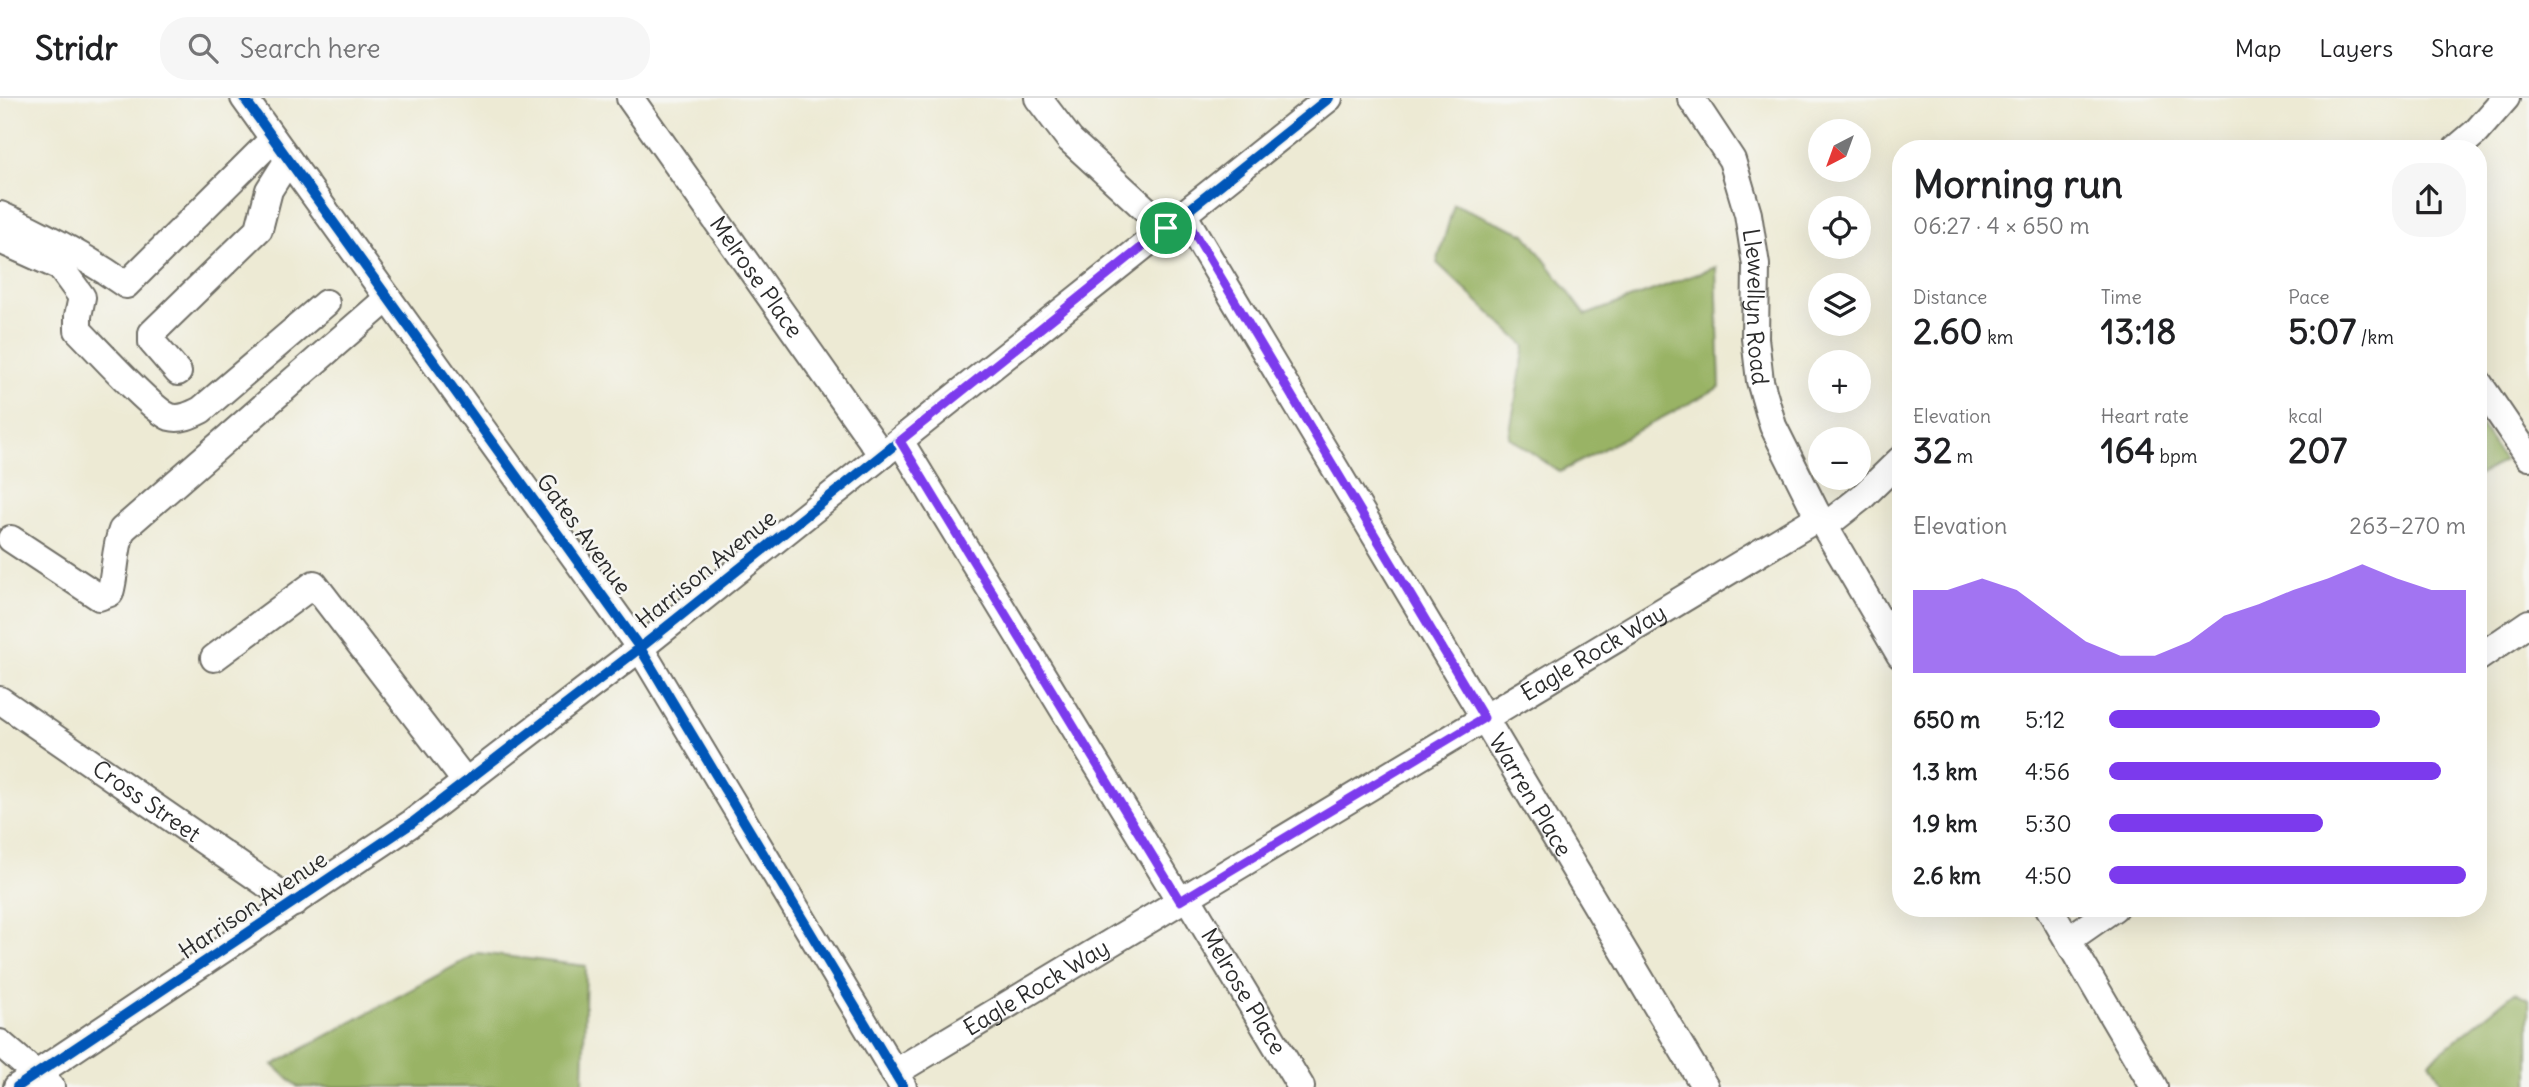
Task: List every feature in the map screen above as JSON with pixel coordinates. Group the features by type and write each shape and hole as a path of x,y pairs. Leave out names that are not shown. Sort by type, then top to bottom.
{"street":[{"name":"Gates Avenue","path":"244,98 640,648 898,1080"},
{"name":"Melrose Place","path":"630,98 891,448 1183,899 1301,1087"},
{"name":"Warren Place","path":"1038,98 1070,140 1175,221 1484,718 1705,1087"},
{"name":"Harrison Avenue","path":"35,1083 412,823 466,782 640,648 1329,98"},
{"name":"Llewellyn Road","path":"1691,98 1732,160 1748,214 1756,265 1755,338 1760,381 1773,426 1822,521 1892,641"},
{"path":"2466,140 2506,98"},
{"path":"0,215 93,262 126,285 281,149"},
{"path":"178,372 152,342 152,332 259,229 281,149"},
{"path":"0,240 60,267 82,297 78,330 167,416 179,418 201,410 327,303"},
{"path":"10,539 99,597 110,593 114,580 117,542 122,530 388,298"},
{"path":"2487,395 2529,457"},
{"name":"Eagle Rock Way","path":"898,1080 1183,899 1484,718 1862,497 1892,468"},
{"path":"214,659 314,584 466,782"},
{"path":"2487,652 2529,623"},
{"name":"Cross Street","path":"0,700 294,903"},
{"path":"2054,917 2154,1087"},
{"path":"2068,940 2101,917"},
{"path":"0,1043 35,1083"}],"green space":[{"path":"1454,204 1525,234 1586,315 1716,267 1720,387 1560,472 1509,437 1525,346 1437,263"},
{"path":"2487,435 2504,461 2487,471"},
{"path":"478,953 586,966 583,1087 298,1087 273,1065"},
{"path":"2515,992 2529,999 2529,1087 2444,1087 2430,1061"}],"cycle path":[{"path":"244,98 640,648 903,1087"},
{"path":"17,1087 412,823 640,648 1329,98"}],"route":[{"path":"1183,214 1484,718 1180,901 900,441 1166,228 1183,214"}]}
